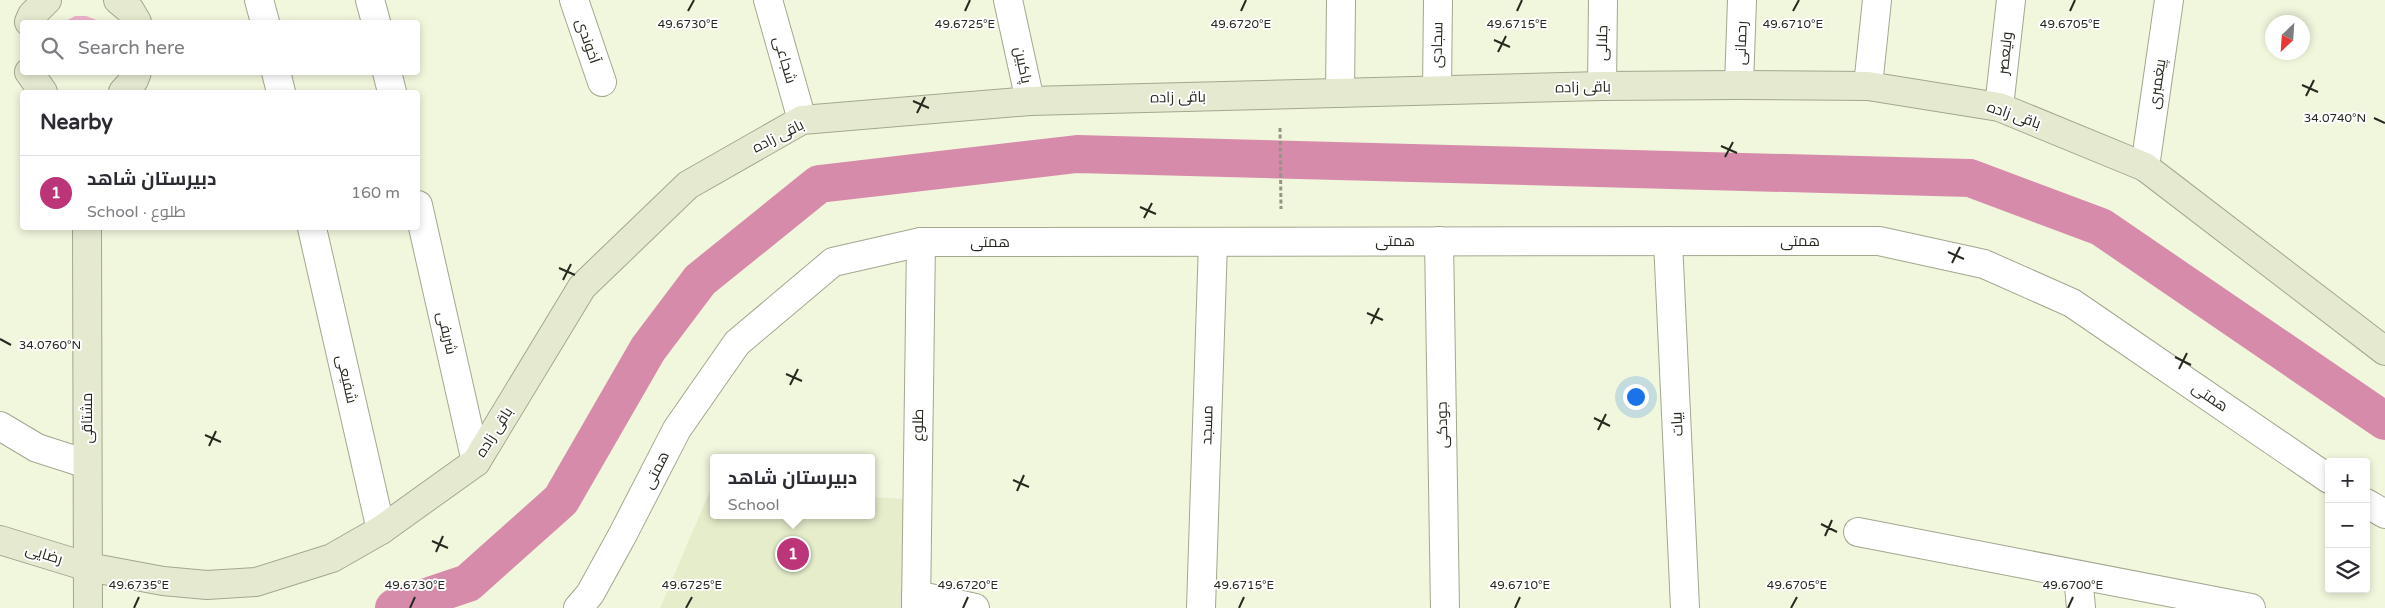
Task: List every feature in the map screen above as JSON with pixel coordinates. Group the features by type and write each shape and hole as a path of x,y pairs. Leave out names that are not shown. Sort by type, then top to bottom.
{"street":[{"path":"259,0 264,20"},
{"path":"370,0 375,20"},
{"name":"آخوندی","path":"574,0 602,82"},
{"name":"شجاعی","path":"768,0 802,120"},
{"name":"پاکبین","path":"1008,0 1030,101"},
{"path":"1340,93 1341,0"},
{"name":"سجادی","path":"1437,90 1438,0"},
{"name":"جلالی","path":"1602,86 1603,0"},
{"name":"رحمانی","path":"1739,85 1742,0"},
{"path":"1868,86 1876,0"},
{"name":"ولیعصر","path":"1999,107 2011,0"},
{"name":"پیغمبری","path":"2145,167 2169,0"},
{"path":"31,75 42,90"},
{"path":"125,90 136,75"},
{"path":"277,75 280,90"},
{"path":"388,75 392,90"},
{"name":"باقی زاده","path":"88,567 164,581 207,585 256,582 332,558 382,530 476,462 582,287 688,185 802,120 1030,101 1602,86 1868,86 1999,107 2145,167 2385,351"},
{"name":"شریفی","path":"420,214 476,462"},
{"name":"مشتاقی","path":"87,230 88,608"},
{"name":"شفیعی","path":"312,230 382,530"},
{"name":"همتی","path":"578,608 590,594 677,429 737,344 833,262 920,242 1879,240 1984,264 2072,303 2325,475"},
{"name":"جودکی","path":"1439,241 1444,608"},
{"name":"بیات","path":"1668,241 1685,608"},
{"name":"طلوع","path":"916,601 920,242"},
{"name":"مسجد","path":"1201,608 1213,242"},
{"path":"0,426 37,448 87,464"},
{"path":"2370,505 2385,514"},
{"path":"1858,532 2251,608"},
{"name":"رضایی","path":"0,540 88,567"},
{"path":"2078,575 2081,608"},
{"path":"916,601 975,608"}],"path":[{"path":"1280,130 1280,197"}],"shaded area":[{"path":"75,16 86,16 97,20 68,20"},
{"path":"710,491 710,519 875,519 875,497 903,499 902,608 660,608"}],"waterway":[{"path":"394,608 468,583 561,500 648,349 700,280 819,184 1077,154 1970,178 2101,227 2385,421"}],"place":[{"name":"دبیرستان شاهد","path":"793,554"}]}
